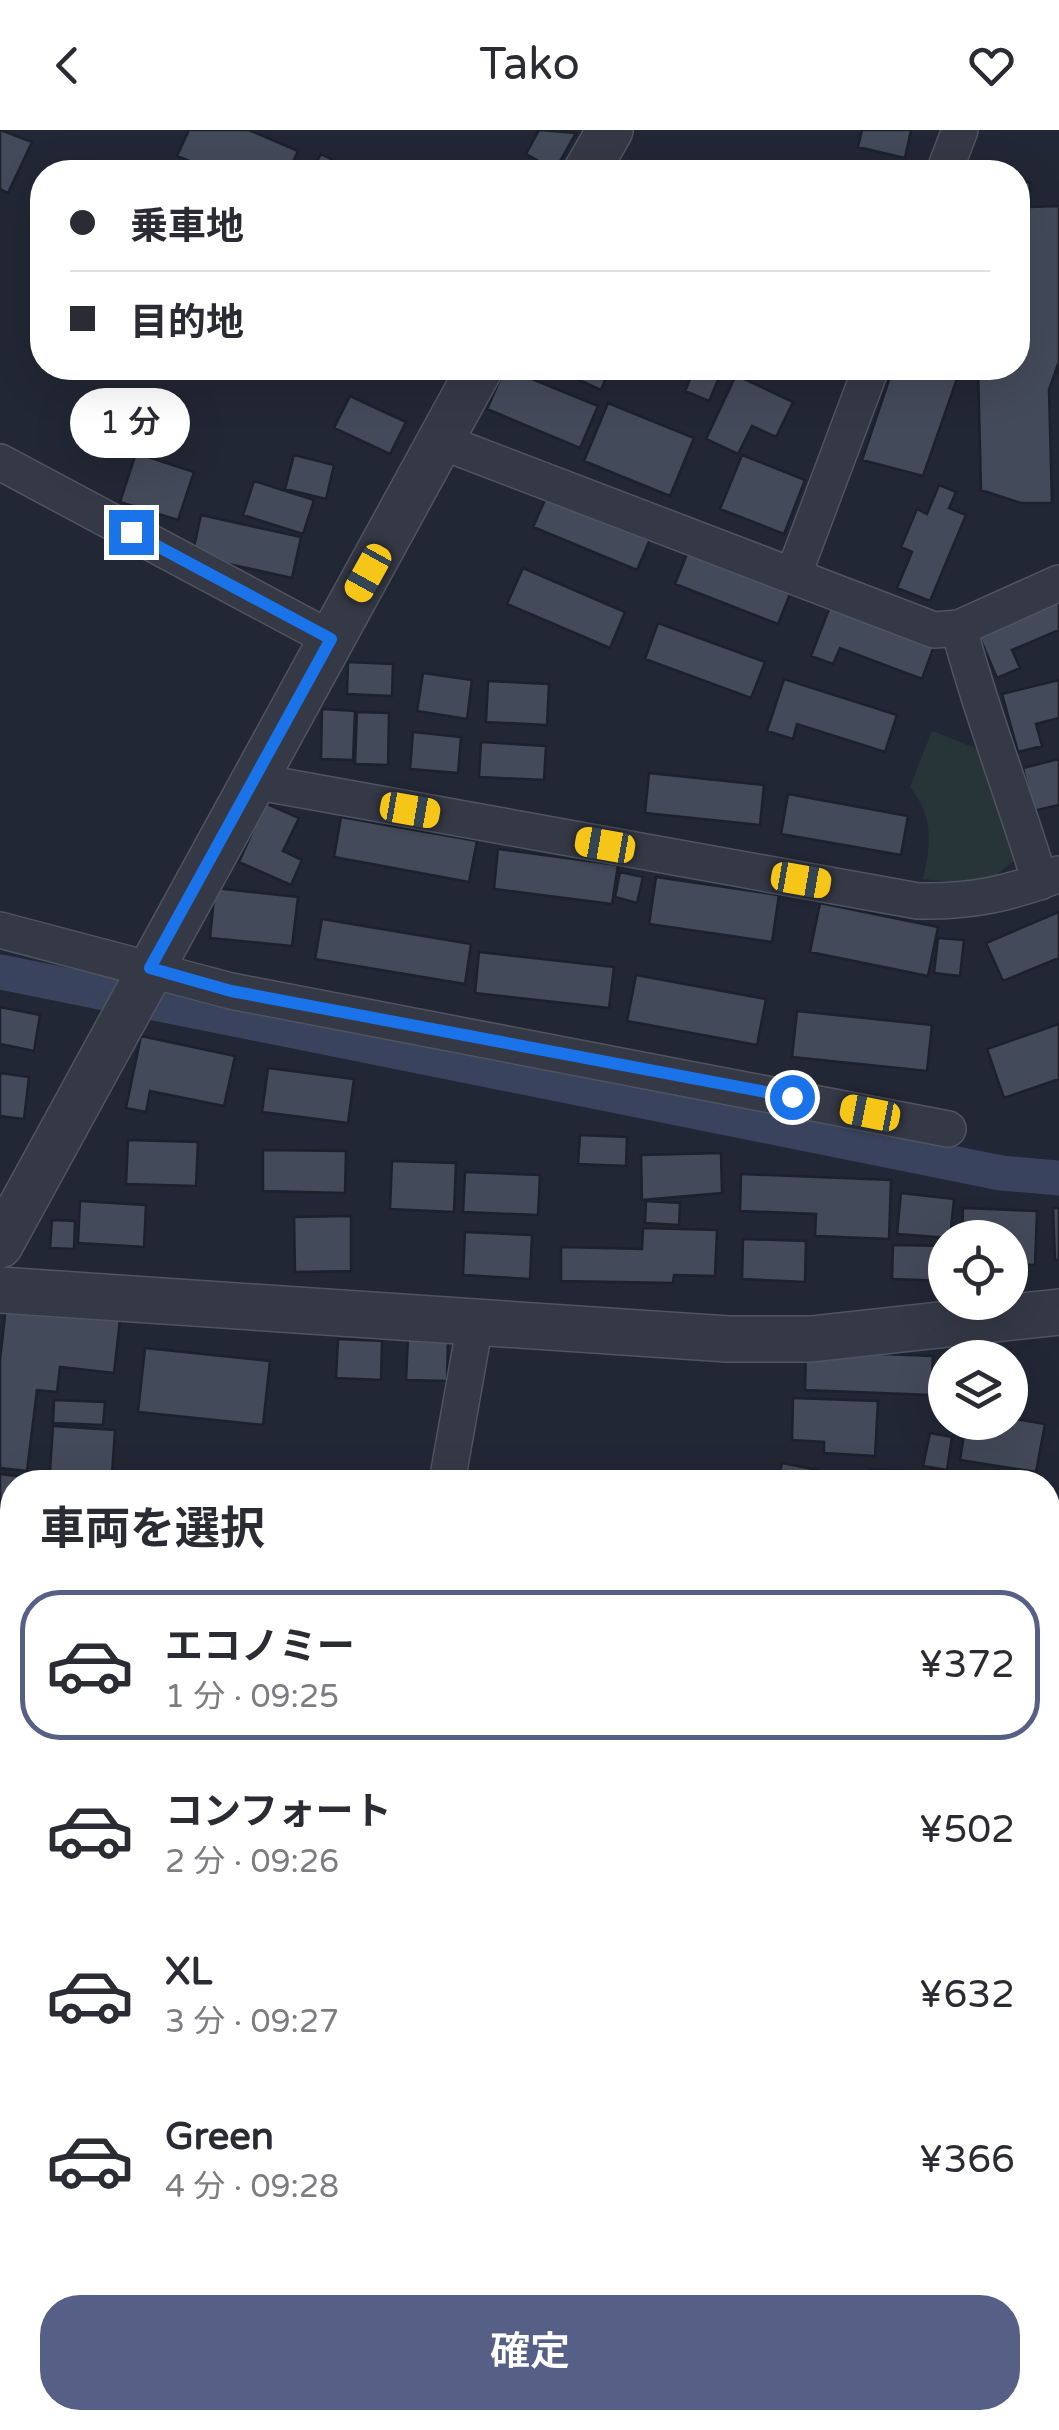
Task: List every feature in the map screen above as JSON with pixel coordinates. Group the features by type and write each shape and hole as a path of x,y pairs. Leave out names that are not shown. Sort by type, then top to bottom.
{"street":[{"path":"593,160 610,130"},
{"path":"949,160 960,130"},
{"path":"0,1245 473,380"},
{"path":"793,576 866,380"},
{"path":"440,441 934,630 959,628 1059,583"},
{"path":"0,462 331,639"},
{"path":"253,782 918,901 966,902 1050,878 977,699 959,628"},
{"path":"0,930 148,973 251,995 948,1128"},
{"path":"0,1290 475,1324 811,1339 1059,1312"},
{"path":"449,1470 475,1324"}],"shaded area":[{"path":"932,731 988,753 1016,859 983,885 923,879 928,854 927,820 910,787"}],"building":[{"path":"0,130 32,142 8,193 0,189"},
{"path":"189,130 249,130 298,151 294,160 187,160 177,156"},
{"path":"539,130 576,133 561,160 537,160 526,154"},
{"path":"862,130 911,130 905,158 858,147"},
{"path":"1059,206 1059,374 1057,367 1049,390 1052,503 1021,503 981,490 978,380 1030,380 1030,207"},
{"path":"500,380 534,380 598,406 580,448 487,409"},
{"path":"579,380 605,380 601,390"},
{"path":"690,380 718,380 709,401 685,391"},
{"path":"734,380 747,380 793,402 776,437 752,426 738,454 706,439"},
{"path":"889,380 957,380 923,476 862,460"},
{"path":"350,396 406,422 390,454 334,428"},
{"path":"608,403 694,438 670,496 584,461"},
{"path":"136,453 194,472 178,520 120,502"},
{"path":"294,455 334,465 326,499 285,489"},
{"path":"742,455 805,480 784,534 720,509"},
{"path":"254,481 314,500 303,534 243,515"},
{"path":"939,485 956,492 949,508 966,515 930,601 897,588 912,552 901,547 917,509 927,514"},
{"path":"548,493 651,537 637,570 533,527"},
{"path":"201,515 301,537 292,578 192,556"},
{"path":"689,549 792,589 778,624 675,584"},
{"path":"523,568 625,612 610,648 507,604"},
{"path":"1059,590 1059,630 1012,650 1020,668 997,678 974,624"},
{"path":"831,604 935,643 922,679 840,648 833,664 811,656"},
{"path":"658,623 765,662 751,698 645,659"},
{"path":"348,662 393,664 392,696 347,694"},
{"path":"423,673 472,680 467,719 417,711"},
{"path":"784,679 897,715 885,752 797,724 793,739 767,731"},
{"path":"1059,680 1059,718 1036,724 1042,746 1018,752 1002,694"},
{"path":"488,681 549,684 547,725 486,722"},
{"path":"322,709 355,711 353,760 321,759"},
{"path":"357,712 389,713 388,765 355,764"},
{"path":"413,732 461,737 458,773 410,769"},
{"path":"481,742 546,746 544,780 479,777"},
{"path":"1059,759 1059,805 1033,811 1023,768"},
{"path":"649,773 764,785 760,825 645,813"},
{"path":"788,794 908,816 901,855 781,834"},
{"path":"265,803 299,818 283,851 302,860 291,885 239,862"},
{"path":"341,817 477,841 469,882 334,857"},
{"path":"498,849 618,865 612,904 494,889"},
{"path":"620,872 643,877 637,903 615,897"},
{"path":"656,877 779,895 772,942 649,924"},
{"path":"215,888 298,897 292,946 210,938"},
{"path":"820,903 938,927 928,976 810,952"},
{"path":"1059,912 1059,958 1003,981 986,943"},
{"path":"322,919 471,944 465,984 315,959"},
{"path":"938,938 964,940 960,976 934,973"},
{"path":"479,952 614,967 609,1008 475,993"},
{"path":"636,975 766,999 757,1045 627,1021"},
{"path":"0,1007 40,1015 34,1051 0,1044"},
{"path":"797,1011 932,1025 927,1071 792,1057"},
{"path":"1059,1024 1059,1079 1004,1098 987,1049"},
{"path":"141,1036 235,1056 224,1106 150,1091 146,1112 126,1108"},
{"path":"268,1068 354,1079 348,1123 262,1112"},
{"path":"0,1073 29,1077 24,1119 0,1116"},
{"path":"580,1135 627,1137 626,1166 578,1164"},
{"path":"128,1140 198,1142 196,1186 126,1184"},
{"path":"263,1150 346,1151 345,1193 263,1191"},
{"path":"721,1153 722,1193 642,1200 641,1155"},
{"path":"392,1161 456,1163 454,1212 390,1209"},
{"path":"465,1172 540,1175 538,1215 463,1212"},
{"path":"741,1174 891,1180 889,1239 815,1236 816,1214 740,1211"},
{"path":"901,1193 954,1199 952,1220 928,1220 928,1236 897,1234"},
{"path":"80,1201 146,1205 144,1247 78,1243"},
{"path":"646,1201 680,1203 679,1225 645,1223"},
{"path":"963,1208 1037,1211 1035,1265 1028,1265 1028,1220 963,1220"},
{"path":"1053,1208 1059,1208 1059,1260 1055,1260"},
{"path":"351,1216 351,1271 295,1272 294,1217"},
{"path":"52,1220 75,1221 74,1249 50,1248"},
{"path":"643,1228 717,1230 715,1276 674,1275 673,1283 561,1281 561,1247 642,1249"},
{"path":"465,1232 532,1235 530,1279 463,1275"},
{"path":"743,1239 806,1241 805,1282 742,1279"},
{"path":"893,1245 928,1246 928,1280 892,1279"},
{"path":"6,1306 120,1320 114,1373 60,1367 57,1392 37,1390 27,1470 0,1468 0,1360"},
{"path":"408,1337 448,1338 447,1381 406,1380"},
{"path":"338,1339 382,1341 381,1380 336,1378"},
{"path":"145,1348 270,1361 263,1425 138,1412"},
{"path":"806,1351 928,1356 928,1395 805,1390"},
{"path":"793,1398 878,1401 875,1456 824,1453 824,1442 792,1440"},
{"path":"54,1400 105,1402 103,1425 53,1423"},
{"path":"1028,1421 1045,1424 1036,1470 960,1460 963,1440 1028,1440"},
{"path":"53,1426 115,1430 112,1470 50,1470"},
{"path":"929,1440 952,1440 947,1470 923,1466"},
{"path":"782,1463 818,1470 781,1470"}],"waterway":[{"path":"0,972 1001,1173 1059,1178"}],"route":[{"path":"131,532 331,639 150,968 231,991 792,1097"}]}
